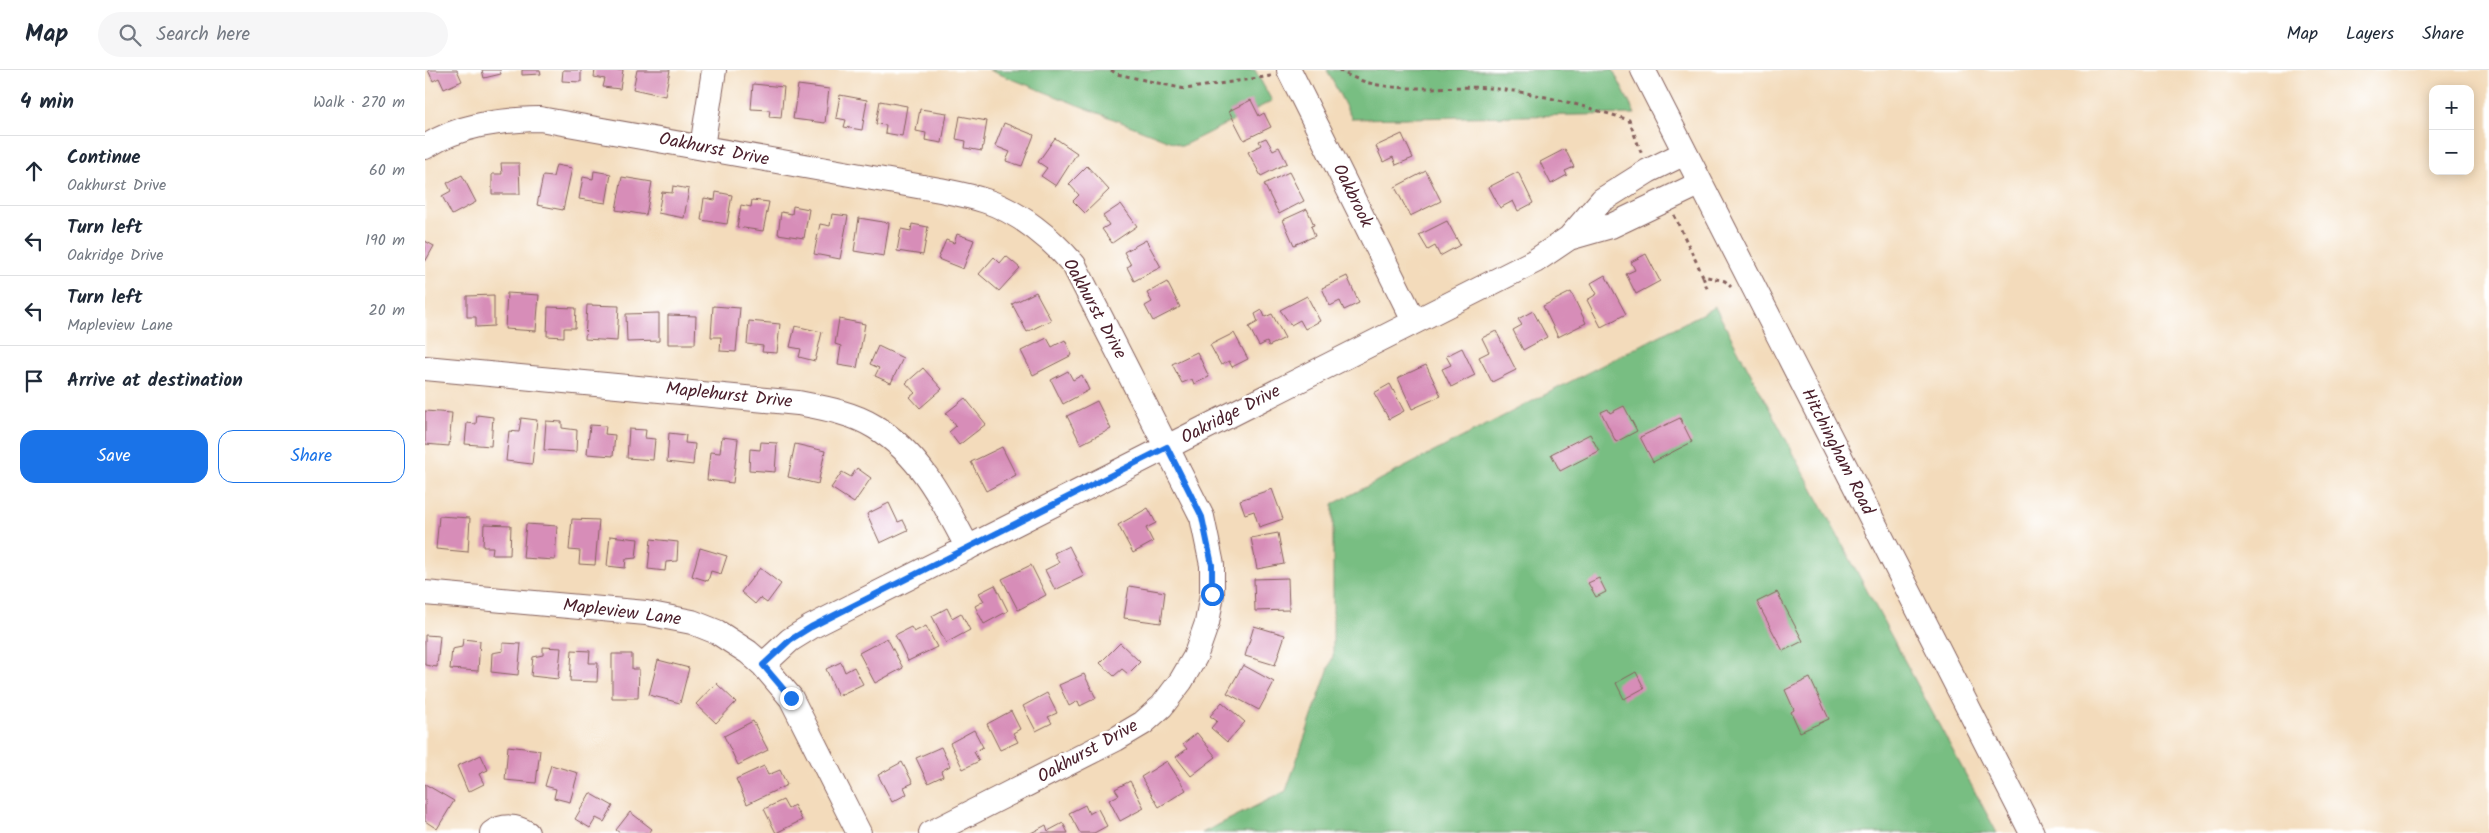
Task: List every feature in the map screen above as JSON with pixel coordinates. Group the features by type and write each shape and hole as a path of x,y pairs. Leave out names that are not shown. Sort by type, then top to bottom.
{"street":[{"path":"702,147 714,70"},
{"name":"Hitchingham Road","path":"1643,70 1699,184 2032,833"},
{"name":"Oakbrook","path":"1289,71 1414,321"},
{"name":"Oakhurst Drive","path":"425,147 439,138 466,127 511,120 539,119 940,190 987,201 1015,216 1061,249 1073,265 1202,517 1212,565 1212,594 1207,623 1195,657 1181,681 1162,706 1143,723 1116,740 931,833"},
{"name":"Oakridge Drive","path":"763,665 790,640 811,627 1535,260 1569,238 1602,200 1648,171 1685,153"},
{"name":"Oakridge Drive","path":"1569,238 1611,226 1699,184"},
{"name":"Maplehurst Drive","path":"425,368 798,402 842,413 874,426 898,444 922,468 938,491 968,548"},
{"name":"Mapleview Lane","path":"425,593 669,616 717,632 748,652 763,665 791,698 859,833"},
{"path":"492,833 502,828 513,827 527,833"}],"path":[{"path":"1111,70 1117,74 1185,88 1268,77 1289,71"},
{"path":"1339,70 1383,87 1489,88 1575,104 1629,120 1648,171"},
{"path":"1665,199 1703,276 1708,291"},
{"path":"1703,276 1725,281 1733,289"}],"green space":[{"path":"989,70 1255,70 1272,101 1182,146"},
{"path":"1327,70 1613,70 1635,114 1352,119"},
{"path":"1715,307 1997,833 1202,833 1286,791 1333,656 1333,504"}],"building":[{"path":"428,70 457,70 462,81 444,89 439,78 433,81"},
{"path":"482,70 500,70 501,74 484,78"},
{"path":"522,70 540,70 541,74 522,75"},
{"path":"563,70 581,70 581,82 562,81"},
{"path":"595,70 623,70 620,89 603,87 605,79 594,77"},
{"path":"637,70 670,70 665,96 633,89"},
{"path":"753,84 784,87 781,118 769,117 770,110 751,109"},
{"path":"798,85 829,89 825,123 793,119"},
{"path":"840,95 867,100 862,130 844,127 846,120 836,118"},
{"path":"1251,100 1259,116 1264,113 1271,127 1244,140 1229,111"},
{"path":"880,101 907,106 902,136 885,133 886,125 876,124"},
{"path":"920,109 947,113 942,143 925,140 926,133 916,131"},
{"path":"960,116 987,121 982,151 965,148 966,141 956,139"},
{"path":"1004,123 1034,135 1022,166 1006,161 1010,152 995,146"},
{"path":"1402,134 1413,158 1396,165 1393,157 1383,162 1376,146"},
{"path":"1055,138 1077,153 1056,186 1041,176 1047,168 1038,162"},
{"path":"1266,138 1273,150 1279,147 1287,163 1261,176 1248,152 1261,145 1259,141"},
{"path":"1565,149 1574,167 1565,171 1567,175 1551,184 1540,162"},
{"path":"501,163 519,163 520,194 492,194 492,174 502,174"},
{"path":"556,165 572,168 563,210 537,205 543,176 553,177"},
{"path":"1087,166 1109,190 1085,213 1073,201 1079,195 1069,184"},
{"path":"594,171 611,174 606,203 579,199 583,177 593,179"},
{"path":"1426,171 1441,201 1410,216 1395,187"},
{"path":"1289,172 1304,201 1279,214 1264,184"},
{"path":"1518,172 1533,203 1518,211 1513,201 1500,208 1489,187"},
{"path":"462,175 476,202 452,215 442,196 451,191 447,183"},
{"path":"622,177 652,182 646,215 616,210"},
{"path":"673,186 689,189 684,218 658,213 662,192 672,193"},
{"path":"716,192 732,195 727,224 701,220 704,198 715,200"},
{"path":"752,200 769,202 763,231 737,227 741,205 751,207"},
{"path":"1121,204 1137,226 1112,243 1102,229 1109,225 1103,216"},
{"path":"793,206 809,209 804,238 778,234 781,212 792,214"},
{"path":"1307,209 1314,225 1311,226 1315,236 1294,245 1283,220"},
{"path":"832,214 848,216 840,259 814,254 820,224 830,226"},
{"path":"859,218 889,223 884,256 854,251"},
{"path":"1447,221 1460,245 1440,256 1435,246 1428,250 1419,235"},
{"path":"912,224 928,227 923,255 897,251 901,229 911,231"},
{"path":"957,234 974,240 963,269 938,259 946,240 954,243"},
{"path":"1146,240 1161,267 1134,281 1127,267 1131,265 1124,252"},
{"path":"425,241 434,246 425,262"},
{"path":"1646,254 1660,281 1636,294 1626,274 1635,270 1631,262"},
{"path":"1006,256 1020,268 999,291 979,274 994,257 1000,263"},
{"path":"1605,275 1626,314 1601,327 1587,300 1597,294 1591,283"},
{"path":"1347,276 1359,303 1344,310 1340,301 1330,306 1322,288"},
{"path":"1167,282 1180,307 1153,321 1145,306 1152,302 1147,293"},
{"path":"1036,292 1051,320 1027,332 1012,304"},
{"path":"1571,292 1586,323 1558,337 1543,306"},
{"path":"507,293 539,295 536,331 505,329"},
{"path":"494,295 494,326 476,327 476,317 467,317 467,296"},
{"path":"1307,296 1320,321 1305,329 1300,320 1291,325 1280,310"},
{"path":"587,305 619,306 617,341 585,339"},
{"path":"713,306 740,308 736,352 720,351 721,337 711,337"},
{"path":"548,307 576,308 575,328 564,328 564,337 547,336"},
{"path":"1262,310 1265,317 1272,314 1285,338 1269,346 1267,342 1259,346 1249,327 1258,322 1255,314"},
{"path":"1533,311 1547,337 1523,350 1513,330 1522,325 1518,319"},
{"path":"659,313 659,341 627,342 626,314"},
{"path":"668,315 696,316 695,344 668,344"},
{"path":"839,319 865,324 857,368 838,365 841,346 835,344"},
{"path":"749,321 780,324 777,353 762,352 763,346 747,344"},
{"path":"795,326 822,332 815,361 799,357 801,349 790,347"},
{"path":"1496,331 1516,370 1492,382 1479,357 1489,352 1482,338"},
{"path":"1234,333 1248,359 1232,367 1229,361 1221,365 1210,345"},
{"path":"1047,338 1052,347 1065,340 1072,355 1033,375 1021,351"},
{"path":"878,346 903,358 891,383 875,376 879,368 870,364"},
{"path":"1462,348 1475,375 1451,387 1442,369 1451,365 1446,356"},
{"path":"1197,352 1209,377 1194,384 1192,379 1182,383 1172,364"},
{"path":"1426,365 1441,396 1412,409 1398,378"},
{"path":"923,368 942,389 920,408 910,397 915,393 906,383"},
{"path":"1068,371 1073,380 1082,375 1089,390 1063,404 1051,380"},
{"path":"1390,384 1404,411 1389,419 1374,393"},
{"path":"965,398 986,424 959,445 949,432 956,426 946,413"},
{"path":"1097,401 1111,429 1081,444 1067,416"},
{"path":"1624,406 1637,431 1616,442 1601,412 1608,409 1610,413"},
{"path":"425,411 452,413 449,446 425,444"},
{"path":"477,415 493,417 491,446 465,444 467,423 476,424"},
{"path":"521,418 537,420 532,464 506,461 509,431 519,432"},
{"path":"1680,418 1692,442 1653,462 1640,437"},
{"path":"546,421 562,422 562,428 577,430 576,452 544,450"},
{"path":"590,425 606,426 605,434 615,435 613,456 587,454"},
{"path":"629,429 646,430 645,438 655,439 653,460 627,458"},
{"path":"669,433 686,435 685,443 695,444 693,465 667,462"},
{"path":"1590,434 1599,451 1560,471 1551,454"},
{"path":"722,437 738,439 733,483 707,480 710,452 720,453"},
{"path":"761,442 777,443 775,472 749,470 750,449 760,450"},
{"path":"795,444 825,451 818,484 788,477"},
{"path":"1002,447 1016,475 986,491 971,462"},
{"path":"857,468 871,478 854,503 831,488 842,472 851,477"},
{"path":"1272,489 1283,519 1259,527 1254,511 1245,514 1240,500"},
{"path":"889,503 898,522 903,520 908,530 880,543 867,514"},
{"path":"1148,508 1156,523 1146,528 1153,542 1133,553 1118,525"},
{"path":"439,516 470,518 468,552 436,549"},
{"path":"572,519 599,520 595,565 579,564 580,551 569,550"},
{"path":"484,524 511,525 510,555 492,555 493,547 483,547"},
{"path":"526,524 557,526 555,560 523,558"},
{"path":"1278,533 1284,564 1257,569 1251,538"},
{"path":"610,536 638,539 636,558 626,559 625,568 607,566"},
{"path":"651,539 678,542 677,561 666,562 665,571 648,569"},
{"path":"1069,546 1084,576 1055,590 1045,570 1059,563 1054,553"},
{"path":"700,548 727,556 721,574 711,571 708,581 692,576"},
{"path":"1031,565 1046,595 1018,610 1002,579"},
{"path":"760,568 781,584 767,603 760,598 755,604 741,592"},
{"path":"1288,578 1289,610 1255,611 1254,579"},
{"path":"1599,578 1606,592 1596,597 1588,583"},
{"path":"995,585 1008,611 984,624 975,606 984,601 979,593"},
{"path":"1129,586 1165,592 1161,623 1124,618"},
{"path":"1777,592 1803,641 1783,651 1757,602"},
{"path":"947,608 952,618 961,613 970,630 946,643 932,616"},
{"path":"926,626 937,647 908,661 895,635 911,627 914,632"},
{"path":"1254,626 1285,635 1275,665 1245,656"},
{"path":"425,635 440,636 437,667 425,665"},
{"path":"887,638 903,668 875,683 859,653"},
{"path":"463,639 480,641 478,671 450,669 452,649 462,647"},
{"path":"503,643 521,644 518,675 491,672 492,653 503,651"},
{"path":"1120,643 1140,662 1128,674 1122,669 1114,676 1100,663"},
{"path":"543,647 561,648 558,679 531,676 533,657 543,655"},
{"path":"572,650 590,651 589,663 598,663 597,682 570,681"},
{"path":"612,654 632,654 632,669 639,669 638,698 612,698"},
{"path":"658,660 689,668 680,703 649,695"},
{"path":"841,662 845,672 854,667 863,684 838,696 826,669"},
{"path":"1243,665 1274,682 1259,710 1227,693"},
{"path":"1636,672 1644,688 1624,699 1616,683"},
{"path":"1084,674 1096,698 1080,706 1078,701 1069,706 1059,685"},
{"path":"1810,678 1829,719 1800,732 1791,712 1794,710 1785,690"},
{"path":"716,683 736,702 716,723 696,704"},
{"path":"1047,693 1057,713 1048,717 1052,723 1036,731 1023,706"},
{"path":"1222,702 1245,722 1227,742 1211,728 1217,721 1210,716"},
{"path":"1011,711 1020,729 1013,733 1018,742 1000,750 987,724"},
{"path":"753,721 768,750 738,765 724,736"},
{"path":"974,730 983,747 974,752 979,761 963,769 950,743"},
{"path":"1197,733 1216,757 1191,776 1176,757 1187,749 1183,744"},
{"path":"508,746 540,750 536,783 505,780"},
{"path":"941,747 950,766 941,771 943,776 928,783 916,758"},
{"path":"481,755 488,770 479,774 484,784 468,792 457,766"},
{"path":"1167,761 1186,790 1159,807 1141,777"},
{"path":"902,762 913,783 904,787 907,794 892,802 878,775"},
{"path":"551,765 578,773 570,802 554,798 556,789 545,786"},
{"path":"764,766 768,775 780,770 787,785 747,804 736,779"},
{"path":"1130,781 1144,808 1120,821 1109,800 1119,795 1115,789"},
{"path":"425,784 454,801 437,829 425,821"},
{"path":"590,793 613,806 604,822 596,818 590,828 575,819"},
{"path":"783,800 788,809 794,805 802,820 776,833 764,809"},
{"path":"1085,805 1089,814 1098,809 1107,826 1094,833 1080,833 1069,813"},
{"path":"630,812 652,829 649,833 620,833 616,830"},
{"path":"1063,823 1068,833 1031,833 1046,825 1048,831"}],"route":[{"path":"791,698 779,681 763,665 790,640 811,627 1167,447 1202,517 1212,565 1212,594"}]}
